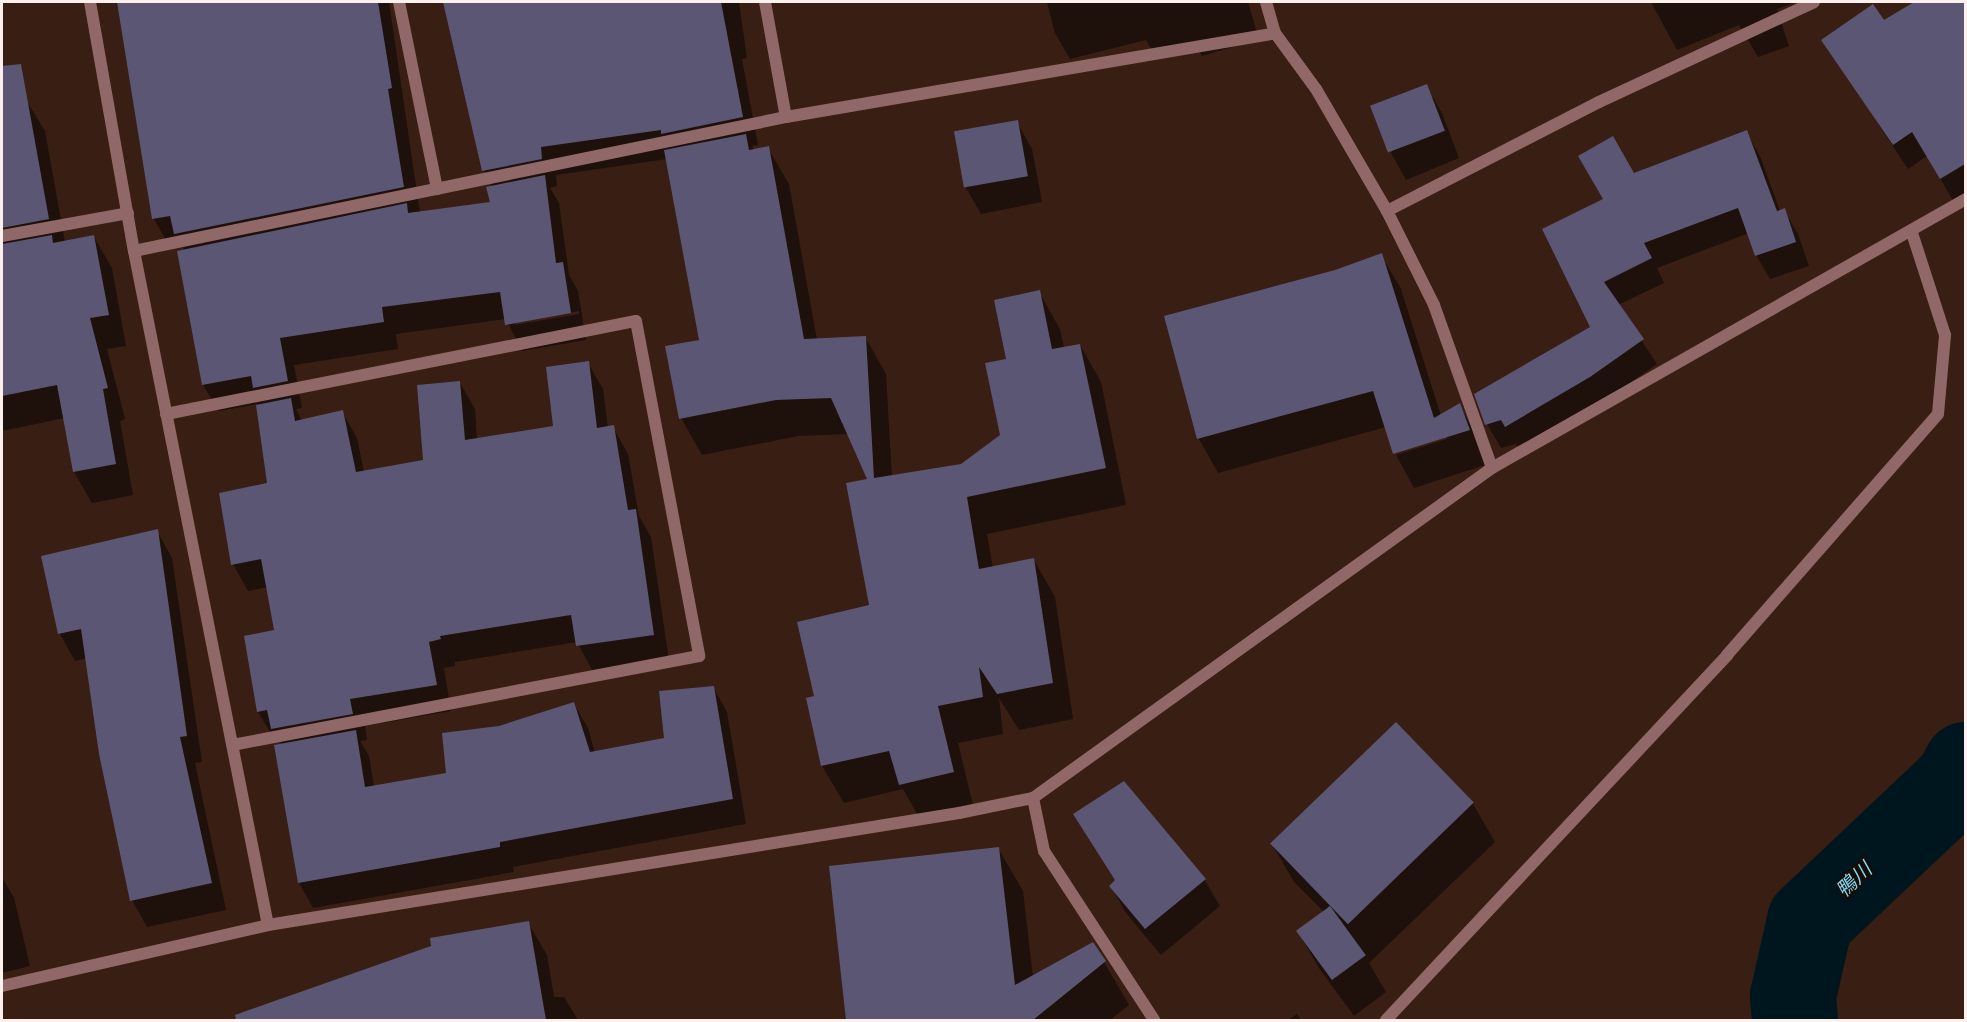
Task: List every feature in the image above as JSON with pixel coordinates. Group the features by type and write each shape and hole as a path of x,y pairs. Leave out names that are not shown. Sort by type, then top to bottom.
{"street":[{"path":"90,2 134,251 268,925"},
{"path":"399,2 437,189"},
{"path":"765,2 786,117"},
{"path":"1266,2 1275,33 1316,89 1388,211 1434,305 1492,468"},
{"path":"1388,211 1599,102 1814,2"},
{"path":"134,251 786,117 1275,33"},
{"path":"2,986 268,925 959,813 1033,798 1492,468 1965,199"},
{"path":"2,236 128,213"},
{"path":"1386,1020 1727,655 1938,414 1945,335 1911,230"},
{"path":"166,414 636,321 699,656 232,745"},
{"path":"1033,798 1044,851 1154,1020"}],"building":[{"path":"117,2 378,2 392,88 388,89 404,187 174,234 170,216 152,219"},
{"path":"443,2 721,2 743,117 661,134 661,130 541,147 542,159 482,171"},
{"path":"1914,2 1965,2 1965,164 1940,179 1912,132 1893,145 1821,40 1873,4 1884,20"},
{"path":"21,64 49,219 2,228 2,66"},
{"path":"1427,84 1445,131 1388,153 1370,106"},
{"path":"1018,120 1028,176 964,187 954,131"},
{"path":"1747,130 1777,211 1785,208 1796,242 1755,256 1738,208 1644,243 1652,258 1604,282 1644,339 1590,377 1505,427 1501,420 1485,425 1474,394 1590,327 1542,229 1603,199 1578,156 1613,136 1634,173"},
{"path":"746,134 749,150 769,146 804,339 866,336 874,478 961,464 1000,435 985,363 1006,359 994,300 1040,290 1052,349 1080,344 1106,468 967,497 979,569 1034,558 1053,683 997,694 979,667 983,697 938,706 954,772 899,785 889,751 821,766 806,698 814,696 797,622 869,605 846,483 867,479 831,398 776,400 679,419 665,346 699,340 664,150"},
{"path":"545,175 556,263 563,262 571,313 505,325 500,292 382,307 384,322 280,338 288,381 253,388 251,376 202,385 177,251 407,203 408,213 490,202 486,187"},
{"path":"52,235 53,243 94,235 109,315 90,318 108,388 103,389 116,464 73,472 57,385 2,396 2,244"},
{"path":"1382,253 1434,418 1460,403 1470,430 1393,454 1373,391 1197,439 1164,316 1335,270"},
{"path":"589,361 597,428 614,425 628,510 636,509 654,635 576,646 571,615 440,636 441,639 429,642 437,685 350,699 353,714 271,729 267,710 257,712 244,636 274,630 261,559 231,565 219,493 267,483 256,405 291,398 295,421 343,410 356,472 423,460 417,385 460,381 465,440 553,426 546,367"},
{"path":"158,529 187,736 180,737 212,883 130,901 99,754 81,629 58,634 41,556"},
{"path":"714,686 733,799 500,842 500,847 298,883 274,745 356,730 365,787 446,773 442,733 499,726 574,702 590,752 664,738 659,691"},
{"path":"1396,722 1474,803 1348,924 1270,844"},
{"path":"1124,781 1206,879 1145,929 1109,886 1115,880 1073,814"},
{"path":"999,847 1015,985 1093,942 1106,961 1033,1020 846,1020 829,866"},
{"path":"1330,906 1366,955 1332,980 1296,931"},
{"path":"529,921 546,1020 236,1020 235,1015 431,946 430,938"}],"waterway":[{"name":"鴨川","path":"1795,1020 1793,996 1810,921 1956,783 1966,765"}]}
